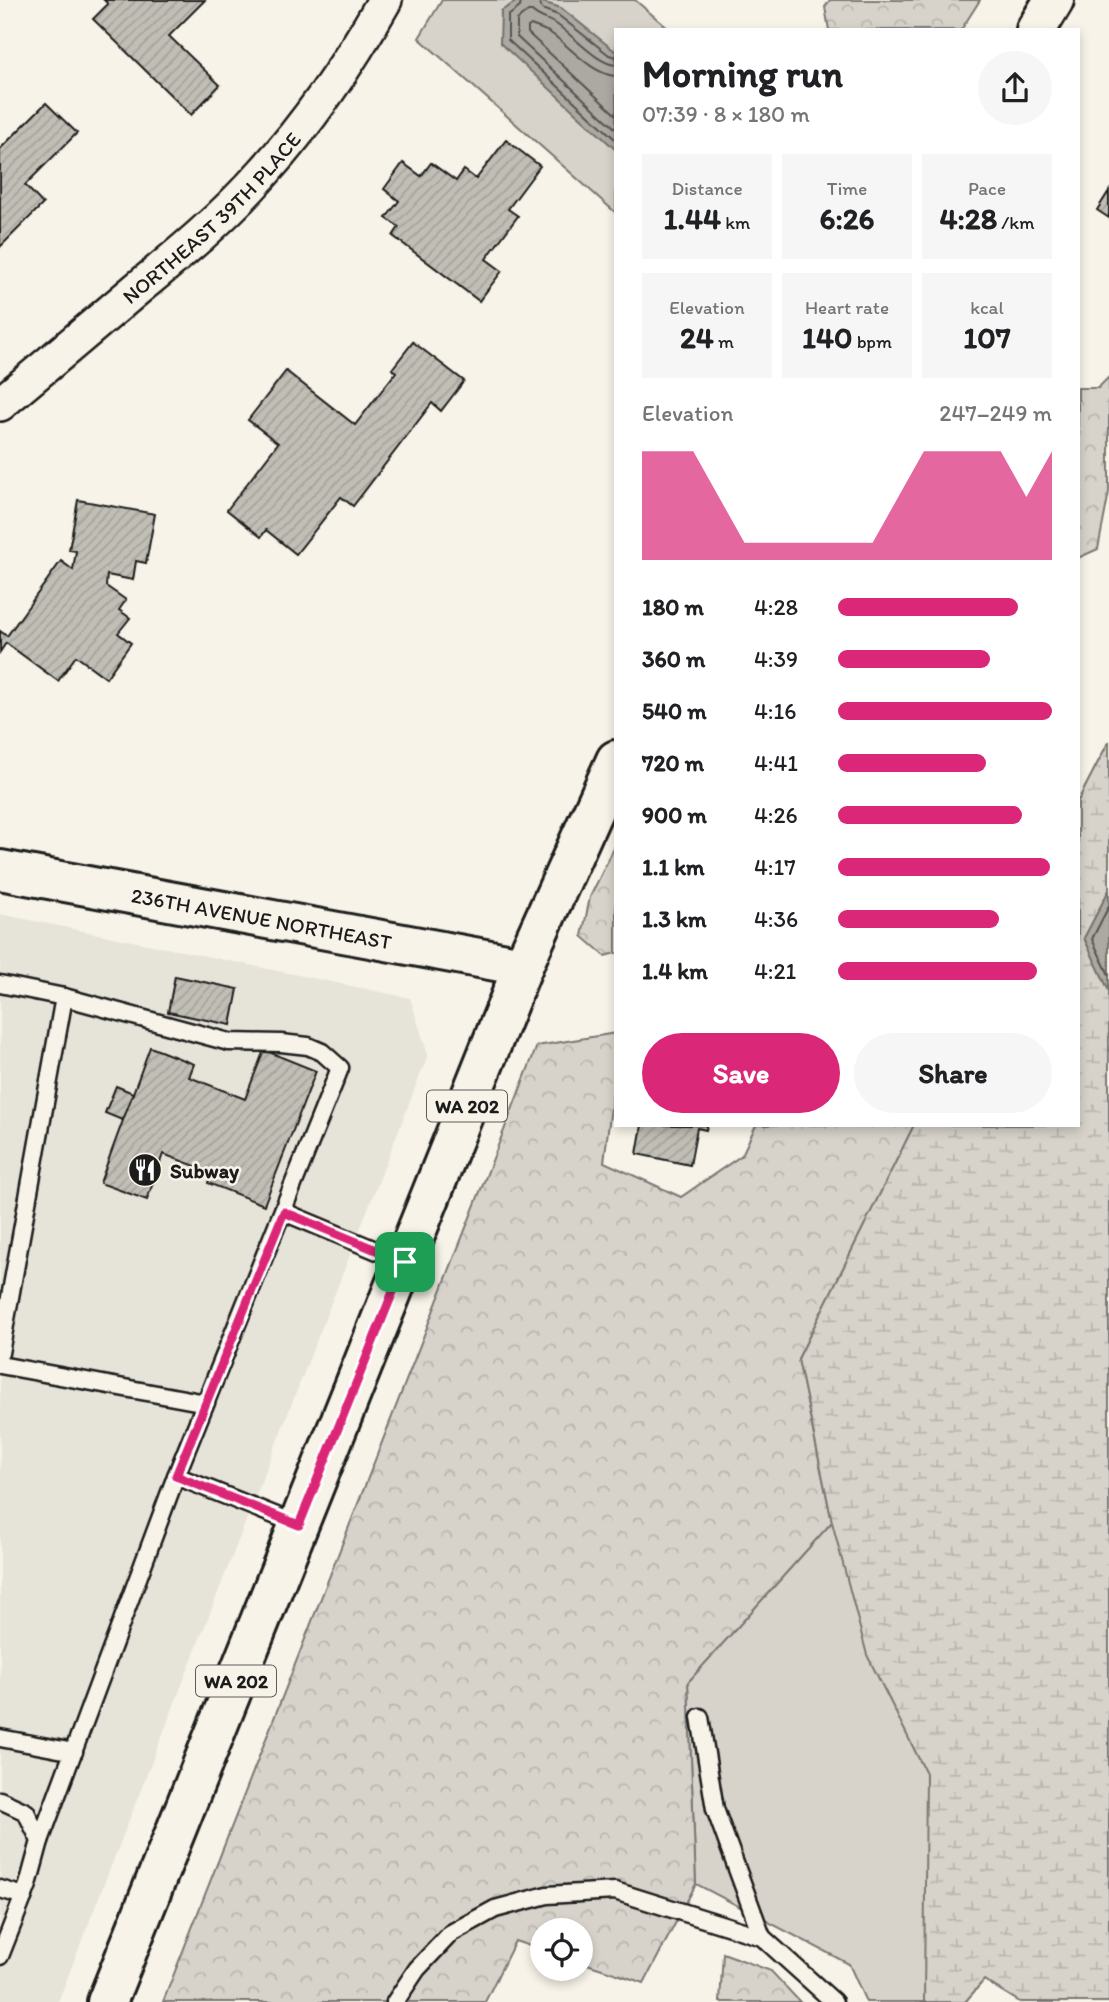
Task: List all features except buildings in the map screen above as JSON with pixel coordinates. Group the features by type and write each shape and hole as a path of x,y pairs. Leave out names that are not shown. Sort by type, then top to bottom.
{"main road":[{"path":"1037,28 1054,0"},
{"name":"WA 202","path":"107,2002 523,966 614,764"},
{"name":"236TH AVENUE NORTHEAST","path":"0,870 523,966"}],"street":[{"name":"NORTHEAST 39TH PLACE","path":"0,404 195,241 262,174 294,139 328,93 360,46 386,0"}],"lane":[{"path":"0,984 64,997 229,1042 308,1046 322,1052 340,1068 176,1476 0,1956"},
{"path":"0,1353 64,997"},
{"path":"284,1212 405,1262"},
{"path":"0,1365 206,1403"},
{"path":"176,1476 299,1525"},
{"path":"700,1717 715,1809 762,1937"},
{"path":"0,1738 74,1752"},
{"path":"0,1800 26,1812 40,1841"},
{"path":"0,1889 24,1896"},
{"path":"395,2002 418,1969 451,1933 495,1909 547,1895 615,1891 762,1937 834,2002"}],"shaded area":[{"path":"0,914 410,998 428,1055 58,2002 0,2002"}],"green space":[{"path":"442,0 635,0 668,28 614,28 614,211 419,38"},
{"path":"830,0 980,0 962,28 829,28 825,7"},
{"path":"1109,377 1109,492 1098,549 1080,557 1080,388 1098,388"},
{"path":"1109,741 1109,2002 1020,2002 984,1980 965,2002 866,2002 849,1964 696,1884 688,1682 832,1522 798,1359 913,1127 1080,1127 1080,797"},
{"path":"1109,741 1109,2002 1020,2002 984,1980 965,2002 924,2002 926,1773 867,1655 832,1522 798,1359 913,1127 1080,1127 1080,797"},
{"path":"614,848 614,954 605,956 582,936 590,897"},
{"path":"614,1033 614,1084 604,1162 681,1197 742,1155 755,1127 913,1127 798,1359 832,1522 688,1682 696,1884 644,1983 593,1966 593,1918 530,1918 530,1946 515,1941 485,2002 163,2002 537,1046"},
{"path":"723,1953 771,1971 800,2002 720,2002"}],"water":[{"path":"519,0 536,0 561,8 614,50 614,148 500,43 501,11"},
{"path":"1109,890 1109,991 1084,938"}],"place":[{"name":"Subway","path":"145,1170"}],"route":[{"path":"284,1212 405,1262 299,1525 176,1476 284,1212"}]}
